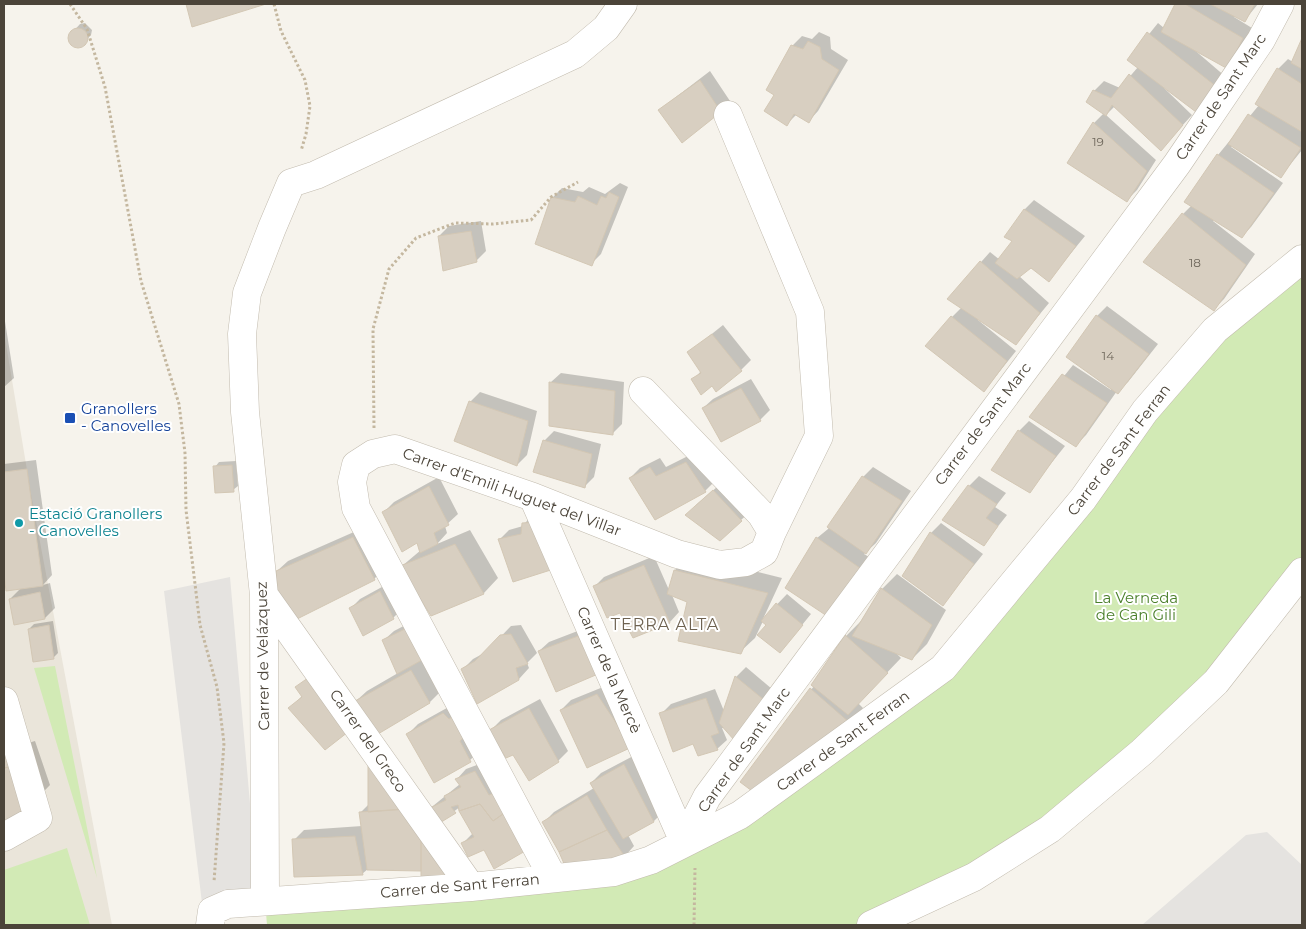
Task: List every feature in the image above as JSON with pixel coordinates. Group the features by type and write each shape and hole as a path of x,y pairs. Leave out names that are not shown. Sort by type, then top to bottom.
{"street":[{"path":"292,183 316,175 575,54 606,28 623,4"},
{"name":"Carrer de Sant Marc","path":"690,839 707,796 1177,164 1261,40 1280,4"},
{"name":"Carrer d'Emili Huguet del Villar","path":"373,454 395,449 533,498 677,554 720,565 746,562 764,552 819,436 810,312 728,115"},
{"name":"Carrer de Velázquez","path":"265,901 264,594 244,412 242,334 247,293 292,183"},
{"name":"Carrer de Sant Ferran","path":"211,918 228,904 471,887 614,872 651,860 740,815 943,668 1083,499 1145,411 1215,330 1302,260"},
{"path":"643,391 761,514 772,532"},
{"path":"373,454 356,465 352,482 356,508 553,878"},
{"name":"Carrer de la Mercè","path":"533,498 690,839"},
{"path":"871,925 974,878 1050,829 1142,752 1216,682 1302,572"},
{"name":"Carrer del Greco","path":"264,594 471,887"},
{"path":"4,701 38,818 4,837"}],"path":[{"path":"70,4 86,29 105,87 142,281 178,404 185,453 186,510 200,625 217,687 224,744 211,918"},
{"path":"274,4 281,31 305,80 310,106 306,134 292,183"},
{"path":"373,454 375,398 373,329 389,269 416,238 455,223 493,224 530,220 551,197 578,182"},
{"path":"690,839 694,925"}],"shaded area":[{"path":"4,332 31,494 112,925 4,925"},
{"path":"230,577 258,894 202,903 164,591"},
{"path":"1267,832 1302,865 1302,925 1142,925 1246,835"}],"green space":[{"name":"La Verneda de Can Gili","path":"1302,259 1302,572 1291,587 1050,829 871,925 267,925 265,901 651,860 943,668 1215,330"},
{"path":"55,666 97,878 34,668"},
{"path":"67,848 90,925 4,925 4,870"}],"building":[{"path":"186,4 266,4 192,27"},
{"path":"1175,4 1185,4 1243,38 1228,69 1161,32"},
{"path":"1210,4 1255,4 1245,22"},
{"path":"78,28 85,31 88,38 85,45 78,48 71,45 68,38 71,31"},
{"path":"1147,32 1217,87 1196,112 1127,60"},
{"path":"1302,38 1302,69 1291,63"},
{"path":"808,41 820,47 822,59 839,70 809,123 794,114 787,126 764,111 774,95 766,90 791,45 803,49"},
{"path":"1277,68 1302,84 1302,132 1255,104"},
{"path":"1129,74 1183,125 1161,151 1112,105 1106,116 1086,102 1093,90 1111,98"},
{"path":"700,80 721,112 682,143 658,110"},
{"path":"1248,114 1301,148 1281,178 1228,144"},
{"path":"1093,122 1147,171 1127,202 1067,163"},
{"path":"1217,154 1274,193 1242,238 1184,202"},
{"path":"609,192 619,197 592,266 535,244 551,197 575,202 578,196 597,205 601,196 606,198"},
{"path":"1024,209 1076,246 1049,282 1031,268 1017,279 995,263 1012,241 1004,237"},
{"path":"1182,213 1246,265 1214,311 1143,262"},
{"path":"471,231 477,262 443,271 438,236"},
{"path":"980,261 1040,313 1016,345 947,299"},
{"path":"1096,315 1149,354 1118,394 1066,357"},
{"path":"951,316 1007,361 984,392 925,346"},
{"path":"712,334 742,371 716,392 712,386 701,395 691,379 701,373 687,352"},
{"path":"1062,374 1107,403 1076,447 1029,417"},
{"path":"549,382 615,391 613,435 549,426"},
{"path":"741,388 761,421 721,442 702,408"},
{"path":"469,401 528,421 517,466 454,441"},
{"path":"1018,430 1056,456 1030,493 991,470"},
{"path":"543,440 592,454 585,488 533,472"},
{"path":"686,462 706,492 655,520 629,478 650,467 656,476"},
{"path":"232,465 234,492 215,493 213,466"},
{"name":"Estació Granollers - Canovelles","path":"27,469 43,586 6,591 4,574 4,472"},
{"path":"862,476 902,501 866,554 827,527"},
{"path":"968,485 997,504 986,518 998,526 984,546 942,520"},
{"path":"429,486 449,525 434,533 438,544 420,553 417,543 402,552 382,512"},
{"path":"713,490 742,521 720,541 685,515"},
{"path":"537,522 557,568 513,582 498,539 521,534 522,523"},
{"path":"930,532 974,564 943,606 902,576"},
{"path":"353,537 375,580 297,619 278,599 276,571"},
{"path":"816,537 860,568 827,616 785,588"},
{"path":"455,544 484,594 431,616 400,566"},
{"path":"644,565 670,623 633,638 620,613 607,618 593,586"},
{"path":"674,570 768,593 741,654 678,641 687,602 667,594"},
{"path":"881,588 932,625 912,660 852,636"},
{"path":"380,591 394,619 363,636 349,608"},
{"path":"40,592 45,619 14,625 9,599"},
{"path":"776,603 803,625 780,653 757,635 766,625 761,621"},
{"path":"49,625 54,659 33,662 28,629"},
{"path":"407,628 422,660 397,674 382,640"},
{"path":"511,634 528,664 516,668 519,680 477,704 461,669 475,661 500,635"},
{"path":"845,635 888,673 848,715 811,685"},
{"path":"578,636 598,674 556,692 538,651"},
{"path":"411,670 430,703 378,734 355,701"},
{"path":"318,671 357,725 325,750 288,708 302,697 295,687"},
{"path":"735,676 763,699 735,741 719,723"},
{"path":"810,688 850,723 752,791 740,782"},
{"path":"597,694 632,747 587,768 560,710"},
{"path":"706,698 719,733 711,736 718,750 698,756 693,744 673,752 659,713"},
{"path":"529,708 559,762 529,781 513,755 506,758 489,730"},
{"path":"443,713 449,719 456,714 467,734 460,741 471,762 434,783 406,734"},
{"path":"4,750 9,767 4,768"},
{"path":"368,758 406,809 368,812"},
{"path":"624,764 654,822 623,839 590,783"},
{"path":"9,767 24,813 4,824 4,768"},
{"path":"475,771 489,795 497,792 503,814 493,821 480,804 459,811 458,805 451,807 456,813 438,824 426,810 446,800 444,796 461,787 455,779"},
{"path":"587,795 607,830 559,852 542,822"},
{"path":"480,804 493,821 503,814 527,850 494,869 484,850 468,857 461,843 474,837 459,811"},
{"path":"406,809 421,829 421,871 367,870 359,812"},
{"path":"421,829 457,876 421,878"},
{"path":"607,830 625,857 565,866 559,852"},
{"path":"355,836 363,875 294,877 292,839"}],"place":[{"name":"Granollers - Canovelles","path":"70,418"},
{"name":"Estació Granollers - Canovelles","path":"19,523"}],"district":[{"name":"TERRA ALTA","path":"665,624"}]}
